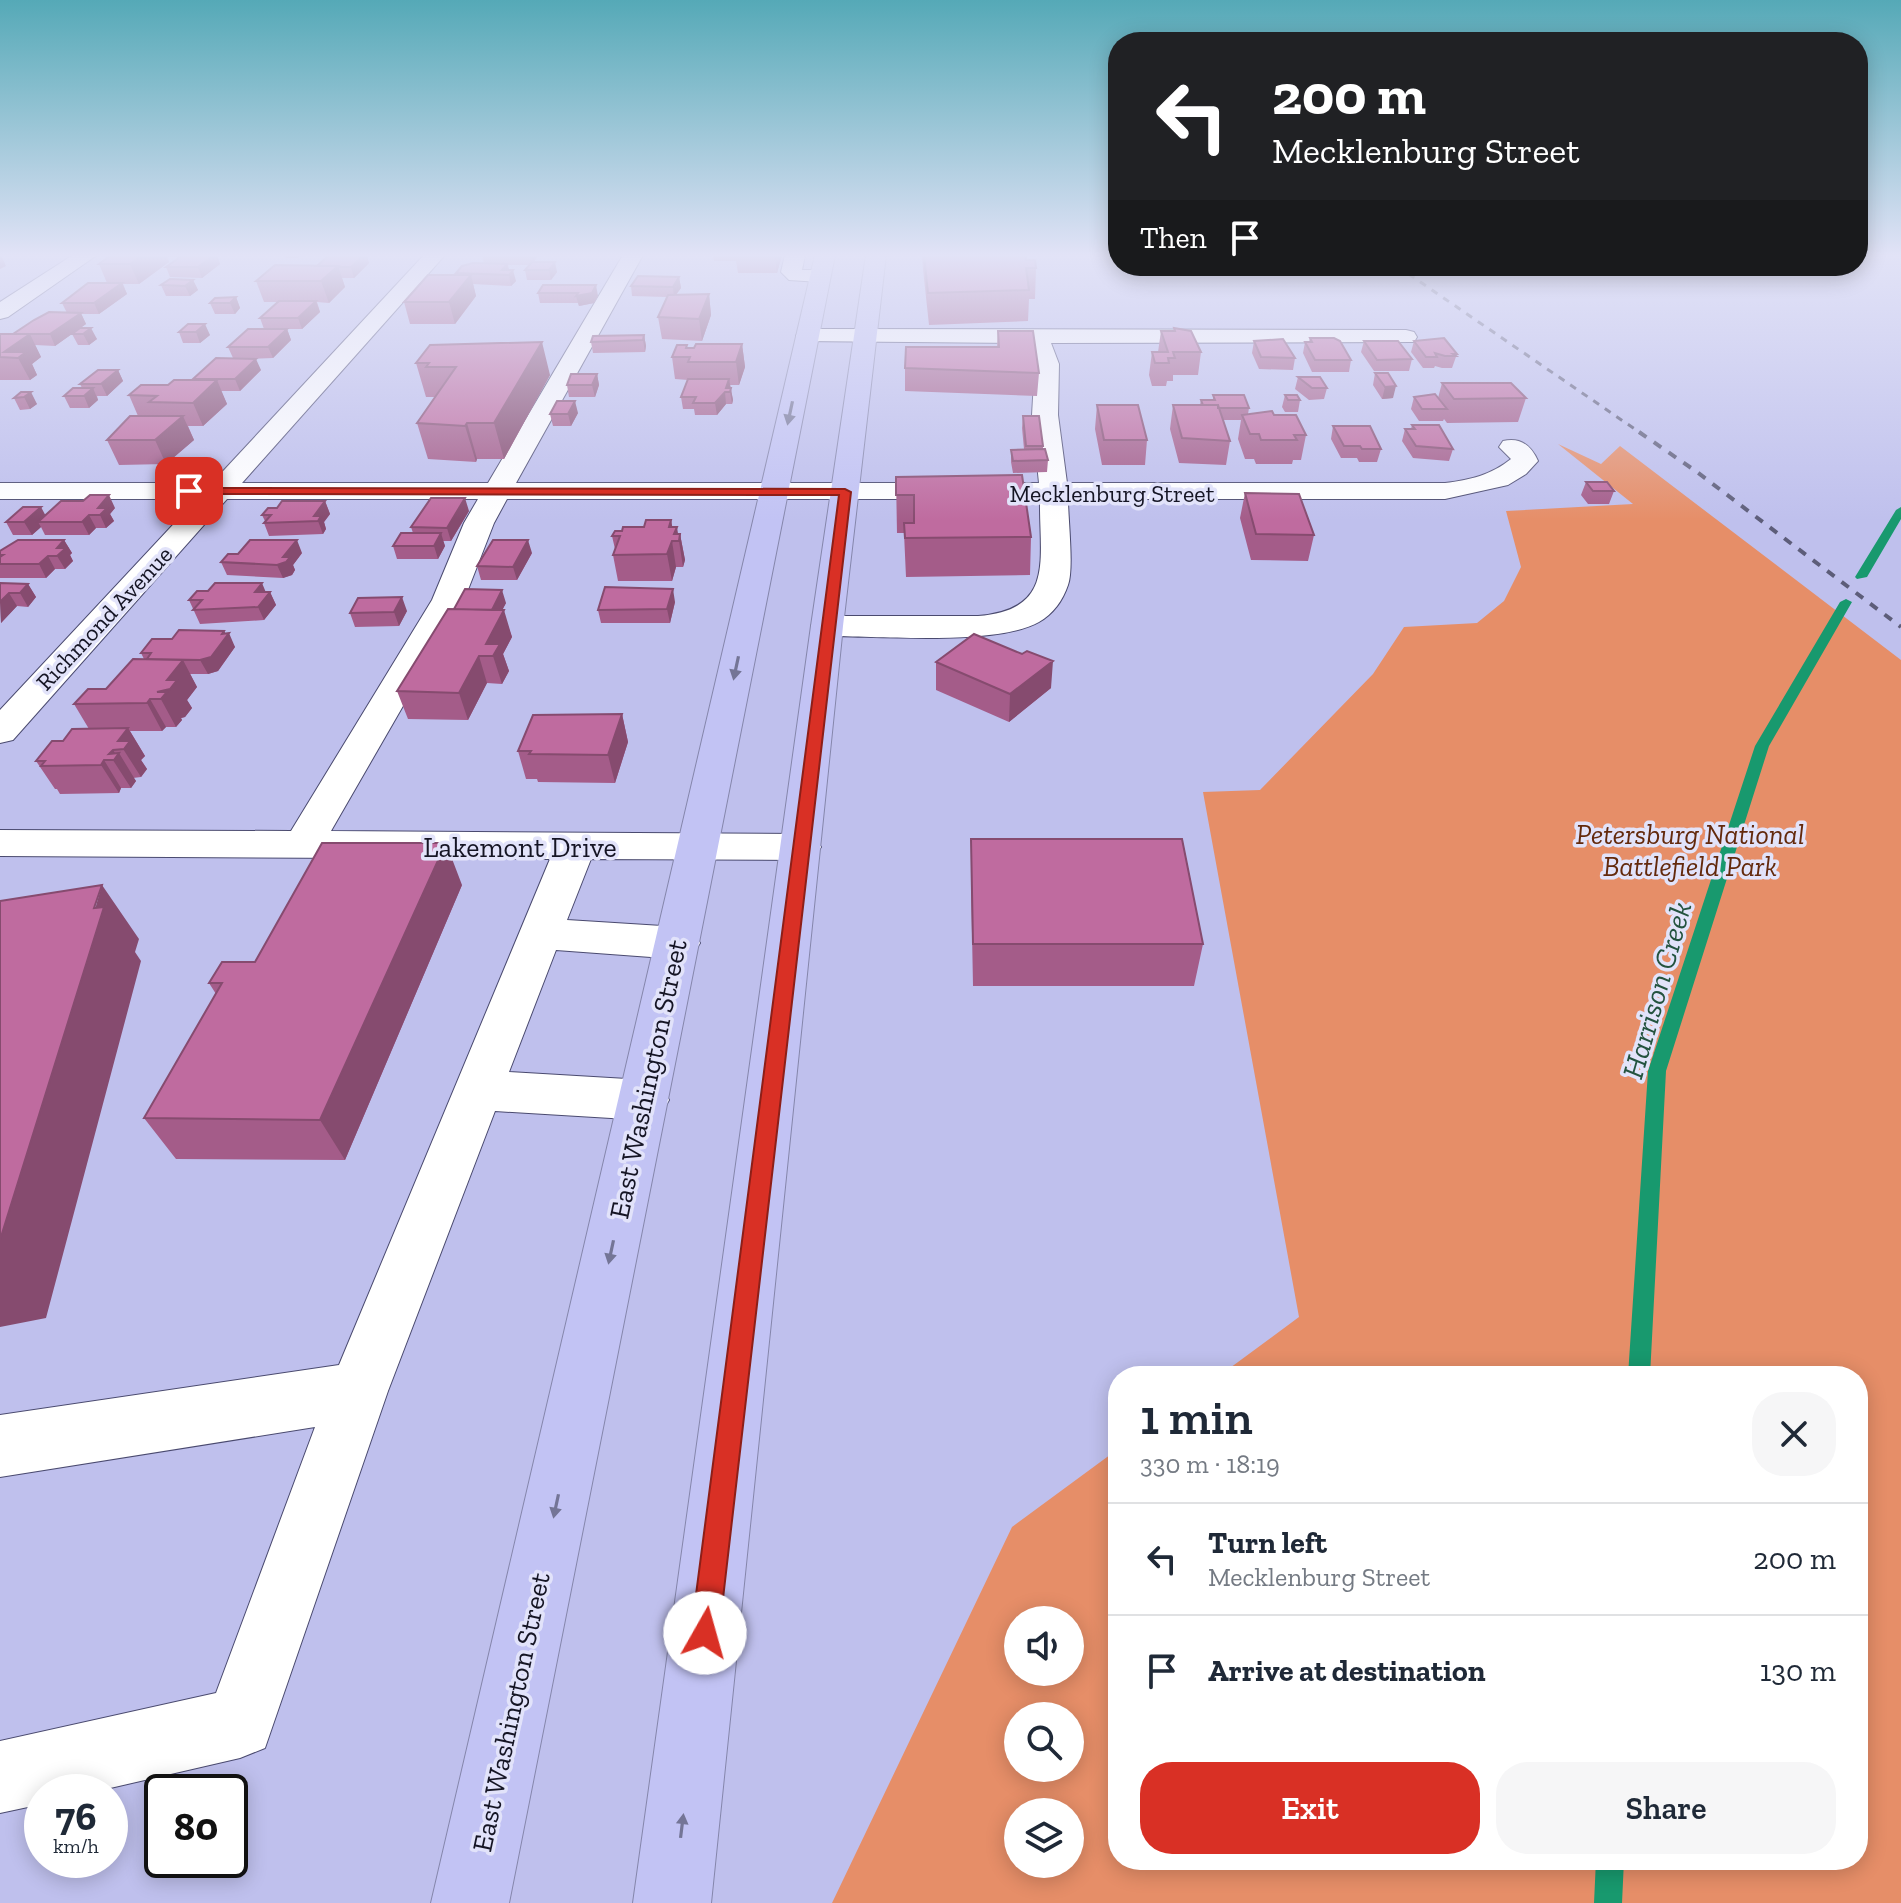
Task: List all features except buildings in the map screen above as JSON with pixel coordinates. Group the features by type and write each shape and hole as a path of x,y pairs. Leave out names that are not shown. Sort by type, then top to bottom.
{"highway":[{"name":"East Washington Street","path":"470,1903 805,344"},
{"path":"672,1903 864,344"}],"street":[{"name":"Richmond Avenue","path":"0,732 354,344"},
{"path":"302,846 448,600 479,523 582,344"},
{"path":"827,626 1004,624 1026,616 1042,605 1054,582 1054,493 1045,415 1047,364 1040,344"},
{"name":"Mecklenburg Street","path":"0,491 1445,491 1494,482 1512,473 1525,461 1522,454 1512,447"},
{"name":"Lakemont Drive","path":"0,843 801,847"},
{"path":"0,1777 240,1723 358,1391 575,847"},
{"path":"540,934 678,943"},
{"path":"478,1090 644,1100"},
{"path":"0,1446 358,1391"}],"green space":[{"name":"Petersburg National Battlefield Park","path":"1558,444 1601,464 1620,446 1901,660 1901,1903 832,1903 1012,1527 1108,1456 1108,1870 1868,1870 1868,1366 1233,1366 1299,1317 1203,792 1260,790 1373,674 1404,627 1477,623 1504,601 1521,567 1506,511 1633,504"}],"waterway":[{"name":"Harrison Creek","path":"1861,577 1901,510"},
{"name":"Harrison Creek","path":"1640,1366 1657,1071 1762,746 1846,602"},
{"name":"Harrison Creek","path":"1608,1903 1610,1870"}],"railway":[{"path":"1510,344 1642,434"},
{"path":"1639,432 1697,472 1901,627"}],"route":[{"path":"189,491 845,492 705,1633"}]}
